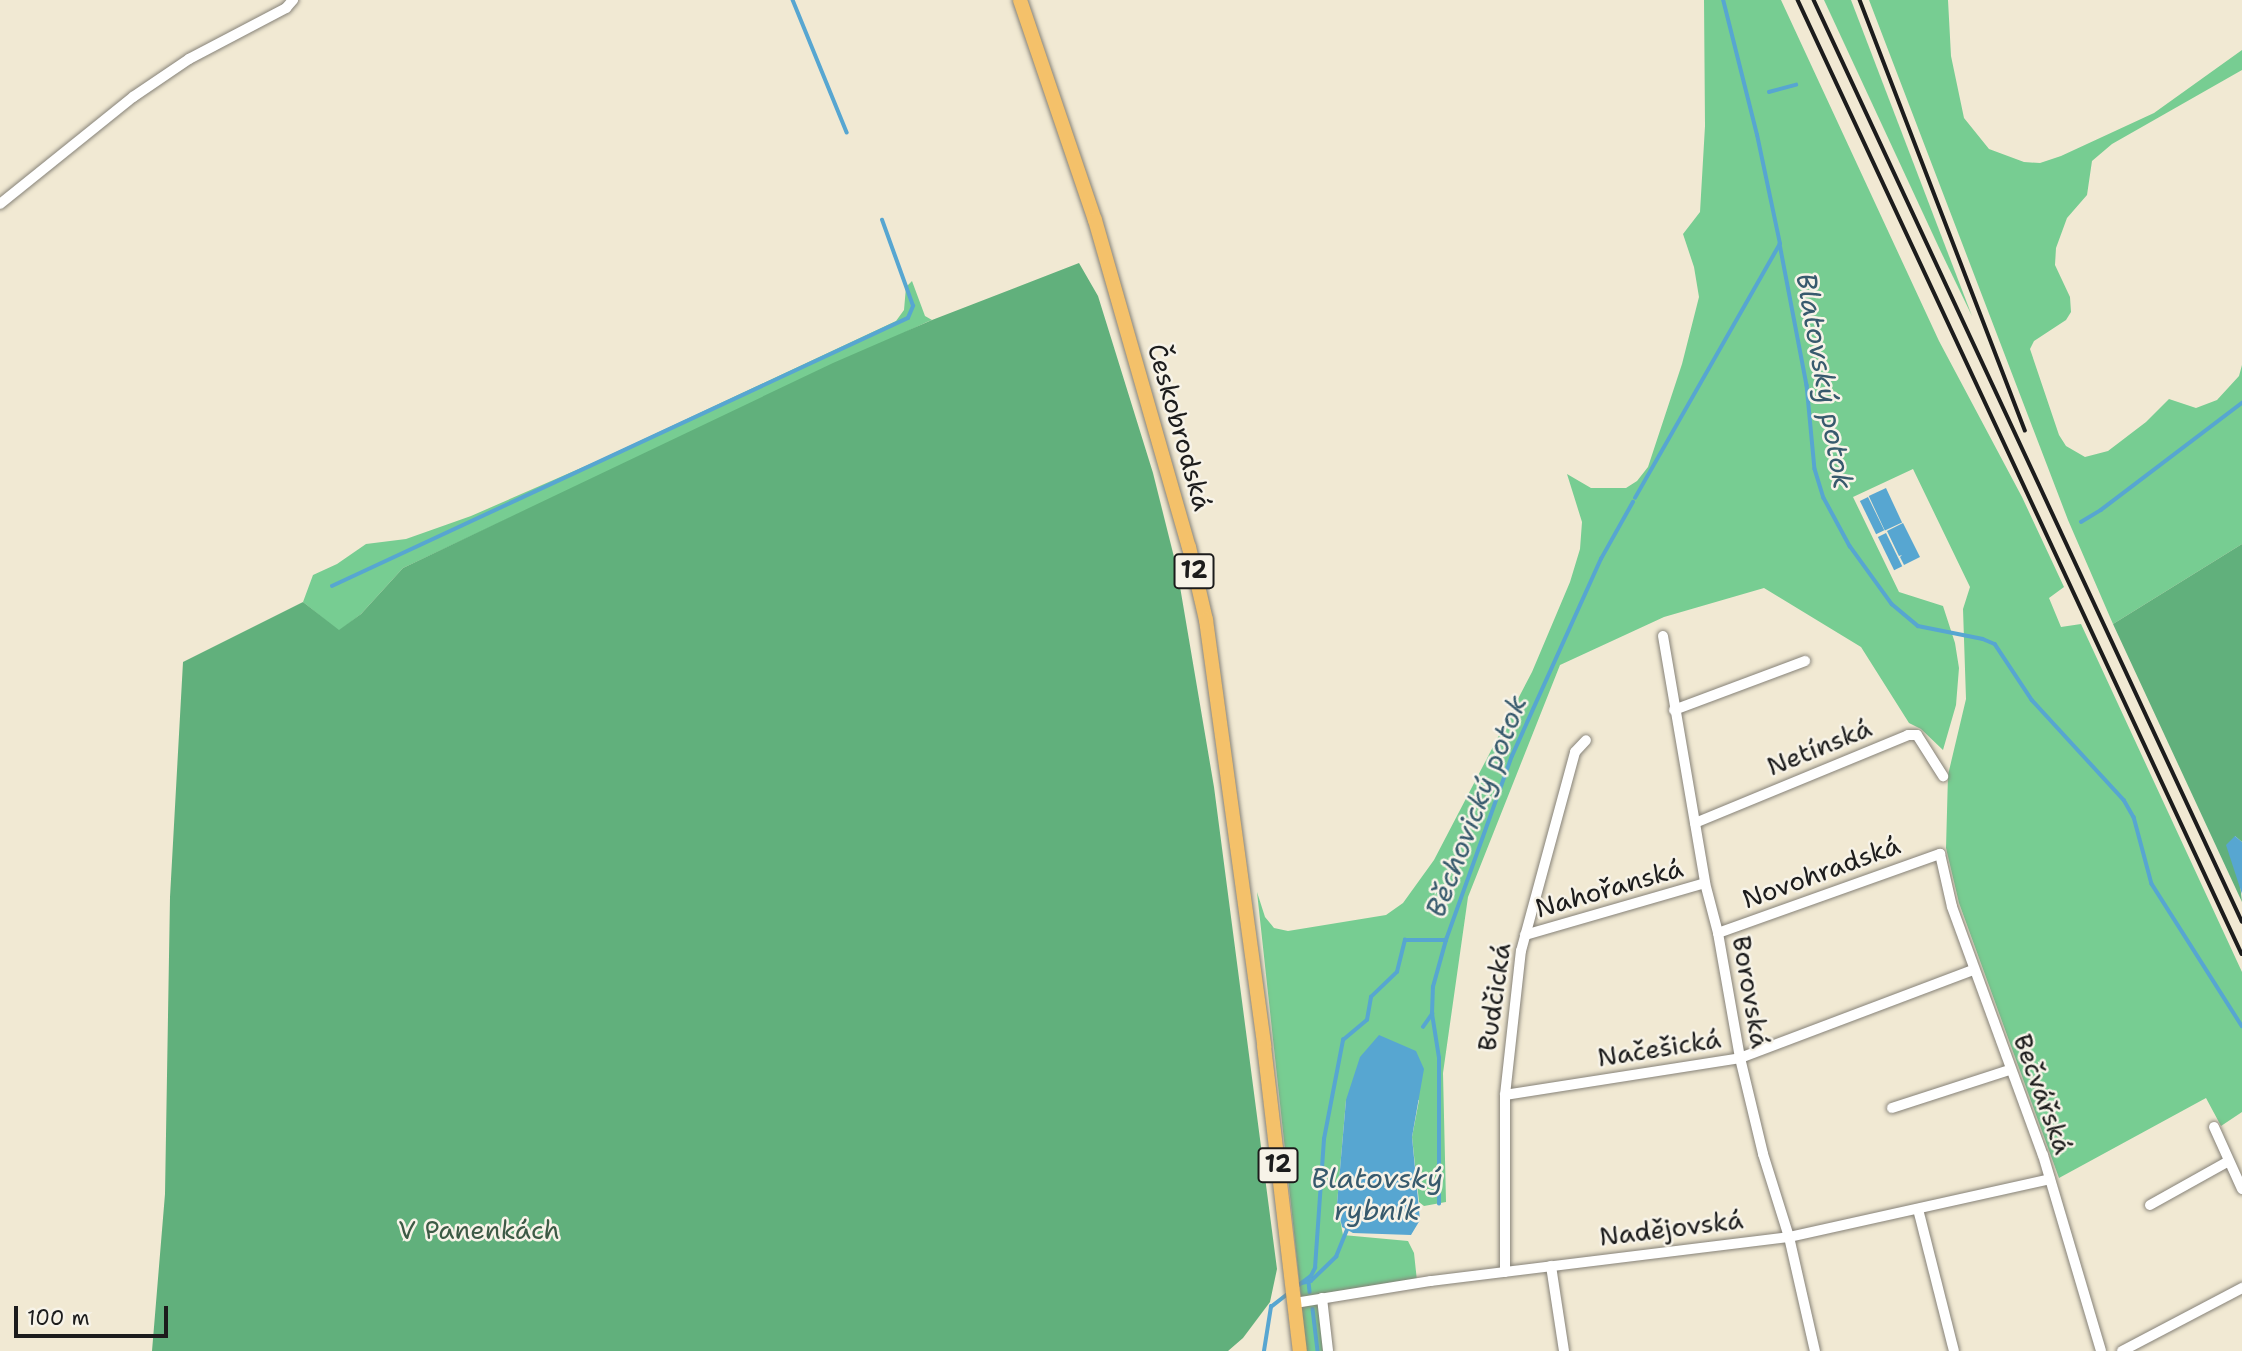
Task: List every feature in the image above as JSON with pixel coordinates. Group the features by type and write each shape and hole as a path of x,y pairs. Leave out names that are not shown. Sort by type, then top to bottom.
{"main road":[{"name":"Českobrodská","path":"1020,0 1095,220 1189,547 1206,620 1264,1046 1295,1304"},
{"name":"12","path":"1295,1304 1300,1351"}],"street":[{"path":"0,204 133,97 189,58 286,8 293,0"},
{"name":"Borovská","path":"1663,636 1705,883 1718,933 1740,1058 1763,1154 1789,1237 1815,1351"},
{"path":"1674,709 1805,661"},
{"name":"Netínská","path":"1695,823 1908,735 1917,735 1943,776"},
{"name":"Budčická","path":"1505,1272 1505,1095 1525,935 1575,752 1586,740"},
{"name":"Novohradská","path":"1718,933 1940,854"},
{"name":"Bečvářská","path":"1940,854 1952,907 2050,1179 2101,1351"},
{"name":"Nahořanská","path":"1525,935 1705,883"},
{"name":"Načešická","path":"1505,1095 1740,1058 1973,970"},
{"path":"1892,1108 2010,1070"},
{"path":"2214,1127 2242,1189"},
{"path":"2150,1205 2229,1161"},
{"name":"Nadějovská","path":"1295,1304 1505,1272 1789,1237 2050,1179"},
{"path":"1918,1209 1954,1351"},
{"path":"1551,1266 1564,1351"},
{"path":"2122,1351 2242,1289"},
{"path":"1322,1298 1328,1351"}],"green space":[{"path":"1704,0 1781,0 1939,341 2022,497 2064,587 2049,598 2061,627 2081,624 2242,972 2242,1112 2221,1126 2206,1098 2059,1178 1959,903 1946,848 1948,775 1966,699 1963,609 1970,587 1913,469 1853,497 1899,592 1943,606 1955,643 1959,668 1956,705 1943,750 1921,729 1909,723 1861,647 1764,588 1664,617 1560,665 1468,897 1443,1073 1446,1202 1424,1206 1419,1202 1412,1137 1419,1100 1346,1100 1337,1204 1343,1235 1408,1241 1414,1253 1417,1281 1301,1297 1257,892 1265,917 1274,928 1288,931 1386,915 1403,903 1434,860 1532,672 1570,582 1580,549 1582,522 1567,474 1591,488 1626,488 1637,481 1648,467 1682,364 1699,297 1694,267 1683,234 1700,212 1705,126"},
{"path":"1824,0 1851,0 1972,316 1941,252"},
{"path":"1869,0 1948,0 1951,56 1964,118 1989,149 2024,162 2040,163 2061,156 2154,113 2242,50 2242,70 2112,144 2092,161 2087,195 2067,218 2056,248 2055,265 2070,297 2071,312 2066,320 2034,341 2030,349 2059,435 2066,446 2085,457 2108,451 2146,422 2169,399 2196,408 2217,400 2239,376 2242,365 2242,544 2113,624 2068,520"},
{"name":"V Panenkách","path":"1079,263 1098,296 1153,473 1177,569 1214,787 1277,1269 1270,1302 1243,1338 1228,1351 152,1351 165,1194 170,897 183,662 303,602 339,630 361,614 403,568 833,363 932,320"},
{"path":"912,281 925,316 932,320 403,568 361,614 339,631 303,602 313,575 337,564 366,544 406,539 471,516 597,461 896,321 904,310 906,287"},
{"path":"2242,544 2242,842 2235,836 2242,902 2113,624"},
{"path":"1322,1298 1328,1351 1299,1351 1294,1301"}],"water":[{"path":"1886,488 1902,522 1885,530 1869,496"},
{"path":"1868,497 1884,530 1876,534 1860,501"},
{"path":"1903,523 1920,557 1904,565 1900,557 1902,555 1899,556 1887,531"},
{"path":"1886,533 1902,566 1894,570 1878,537"},
{"path":"2235,836 2242,842 2242,894 2226,845"},
{"name":"Blatovský rybník","path":"1379,1035 1416,1051 1424,1069 1412,1137 1420,1220 1411,1235 1353,1233 1342,1227 1337,1204 1346,1100 1360,1057"}],"waterway":[{"path":"793,0 847,132"},
{"name":"Běchovický potok","path":"1635,498 1780,244 1757,135 1723,0"},
{"path":"1769,92 1796,85"},
{"path":"332,586 908,318 913,306 882,220"},
{"name":"Blatovský potok","path":"1780,244 1807,385 1815,469 1824,498 1850,546 1892,604 1918,626 1983,639 1995,644 2032,700 2124,800 2134,817 2152,884 2242,1026"},
{"path":"2081,522 2101,510 2242,403"},
{"name":"Běchovický potok","path":"1295,1288 1311,1276 1315,1268 1324,1139 1343,1040 1367,1020 1371,997 1397,972 1405,940 1446,940 1512,756 1601,559 1633,502"},
{"path":"1439,1204 1439,1058 1432,1014 1433,987 1446,940"},
{"path":"1423,1027 1432,1014"},
{"path":"1302,1283 1311,1281 1336,1257 1347,1230"},
{"path":"1309,1282 1310,1292"},
{"name":"Běchovický potok","path":"1264,1351 1271,1307 1289,1293"},
{"path":"1313,1309 1318,1351"}],"railway":[{"path":"1798,0 2242,954"},
{"path":"1814,0 2242,921"},
{"path":"1860,0 2025,430"}]}
